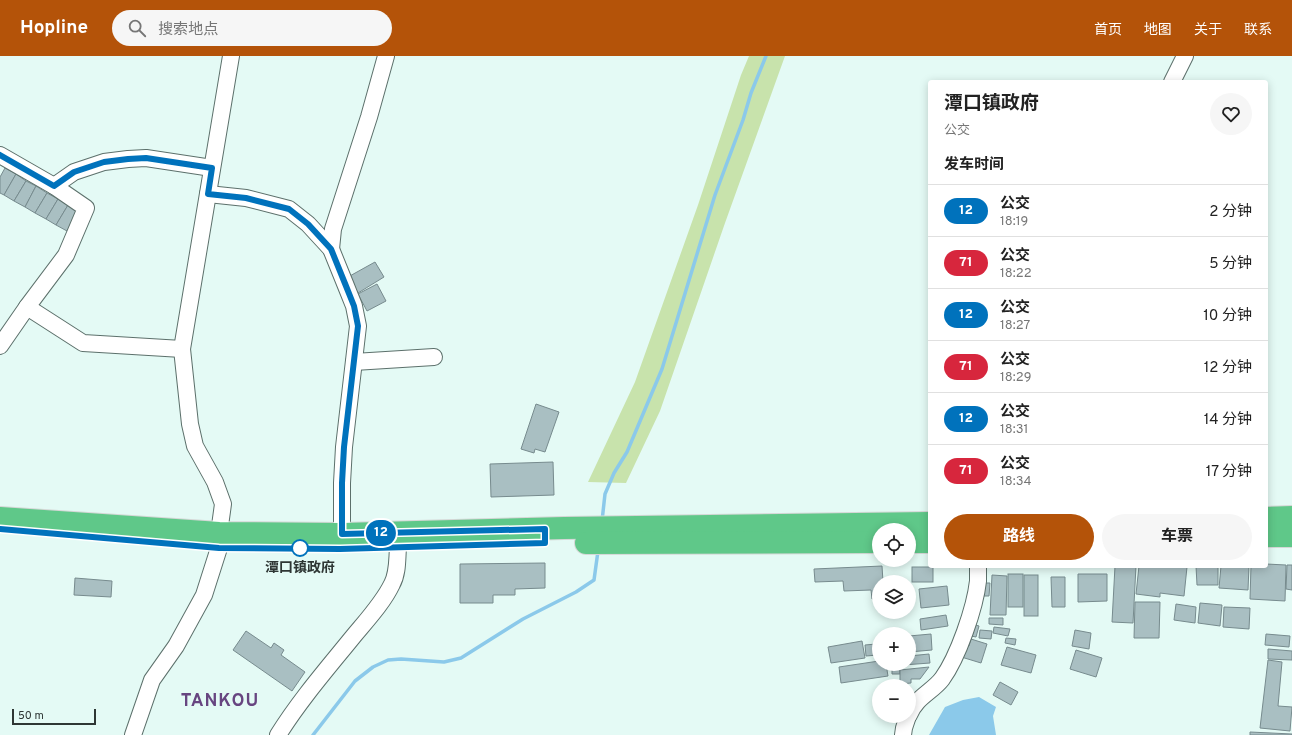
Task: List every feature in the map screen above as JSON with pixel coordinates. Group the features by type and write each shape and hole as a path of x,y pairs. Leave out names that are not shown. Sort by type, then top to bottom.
{"highway":[{"path":"1268,518 1292,517"},
{"path":"0,518 219,540 342,534 555,536 635,535 928,523"},
{"path":"0,529 219,540 340,549 398,548 555,536"},
{"path":"635,535 872,542"},
{"path":"1268,536 1292,536"},
{"path":"916,542 928,542"}],"street":[{"path":"133,735 152,680 176,646 204,595 219,540 223,504 215,482 195,446 190,424 182,349 231,56"},
{"path":"331,249 333,229 369,117 386,56"},
{"path":"1173,80 1185,56"},
{"path":"0,155 54,186 86,208 66,255 0,346"},
{"path":"54,186 74,172 104,162 128,159 146,158 212,168"},
{"path":"208,194 246,198 289,209 308,224 331,249 354,306 358,326 344,447 342,534"},
{"path":"27,307 82,343 182,349"},
{"path":"354,362 434,356"},
{"path":"278,735 312,686 366,621 386,594 393,582 398,548"},
{"path":"916,702 941,680 950,665 968,619 978,581 978,568"},
{"path":"903,735 906,723"}],"green space":[{"path":"749,56 785,56 660,411 626,483 588,482 635,382 698,205 741,75"}],"water":[{"path":"979,697 996,707 993,716 996,735 929,735 945,707 963,700"}],"building":[{"path":"5,168 16,174 4,195 0,193 0,177"},
{"path":"16,174 26,181 14,201 4,195"},
{"path":"26,181 36,186 25,207 14,201"},
{"path":"36,186 47,193 35,213 25,207"},
{"path":"47,193 58,199 46,219 35,213"},
{"path":"58,199 68,205 56,225 46,219"},
{"path":"68,205 79,211 67,231 56,225"},
{"path":"375,262 384,277 358,293 348,277"},
{"path":"377,284 386,301 367,311 358,294"},
{"path":"536,404 559,412 545,452 535,449 534,453 521,449"},
{"path":"553,462 554,495 491,497 490,464"},
{"path":"545,563 545,588 515,589 515,595 493,595 493,603 460,603 460,564"},
{"path":"1268,564 1286,565 1285,601 1250,599 1251,568 1268,568"},
{"path":"1287,565 1292,565 1292,590 1286,589"},
{"path":"882,567 883,575 872,575 872,599 871,590 844,591 843,581 815,582 814,569"},
{"path":"912,567 933,568 933,582 916,582 916,575 912,575"},
{"path":"1115,568 1136,568 1133,623 1112,622"},
{"path":"1139,568 1187,568 1184,596 1160,593 1160,597 1136,594"},
{"path":"1196,568 1218,568 1218,585 1197,585"},
{"path":"1221,568 1249,568 1248,590 1219,588"},
{"path":"1008,574 1023,574 1023,607 1008,607"},
{"path":"1078,574 1107,574 1107,601 1078,602"},
{"path":"992,575 1007,576 1006,615 990,615"},
{"path":"1024,575 1038,575 1038,616 1024,616"},
{"path":"1051,577 1065,577 1065,607 1052,607"},
{"path":"75,578 112,581 111,597 74,595"},
{"path":"983,583 990,583 989,596 982,596"},
{"path":"947,586 949,605 921,608 919,589"},
{"path":"1135,602 1160,602 1159,638 1134,638"},
{"path":"1200,603 1222,605 1220,626 1198,623"},
{"path":"1176,604 1196,607 1195,623 1174,620"},
{"path":"1224,607 1250,608 1249,629 1223,627"},
{"path":"946,615 948,626 921,630 920,619"},
{"path":"989,618 1003,618 1003,625 989,624"},
{"path":"969,623 979,626 976,637 966,635"},
{"path":"994,627 1010,629 1008,636 993,633"},
{"path":"980,630 992,631 991,639 979,638"},
{"path":"1075,630 1091,633 1089,649 1072,646"},
{"path":"246,631 271,648 274,643 284,650 281,655 305,672 292,691 233,650"},
{"path":"931,634 932,650 916,651 916,635"},
{"path":"1266,634 1290,636 1289,647 1265,645"},
{"path":"1006,638 1016,639 1015,645 1005,643"},
{"path":"971,639 987,644 981,663 958,656 962,644 969,646"},
{"path":"862,641 865,658 831,663 828,647"},
{"path":"872,644 872,656 866,656 865,645"},
{"path":"1007,647 1036,655 1031,673 1001,665"},
{"path":"1268,649 1292,651 1292,660 1268,659"},
{"path":"1076,650 1102,658 1096,677 1070,669"},
{"path":"929,654 930,663 916,664 916,655"},
{"path":"1268,660 1282,662 1278,706 1292,707 1290,731 1260,728"},
{"path":"872,662 872,671 887,671 888,676 841,683 839,667"},
{"path":"929,667 920,679 900,679 900,671 916,671 916,668"},
{"path":"892,671 900,671 900,674 892,674"},
{"path":"1000,682 1018,692 1011,705 993,695"},
{"path":"1250,732 1292,734 1292,735 1250,735"}],"waterway":[{"path":"602,521 605,494 614,473 627,452 662,369 715,195 743,120 751,93 766,56"},
{"path":"313,735 355,681 373,667 388,660 401,659 444,662 461,658 523,619 576,592 594,580 598,551"}],"bus line":[{"name":"12","path":"0,155 54,186 74,172 104,162 128,159 146,158 212,168 208,194 246,198 289,209 308,224 331,249 354,306 358,326 344,447 342,534 545,529 545,543 340,549 219,548 0,529"}],"place":[{"name":"潭口镇政府","path":"300,548"}],"district":[{"name":"TANKOU","path":"220,700"}]}
